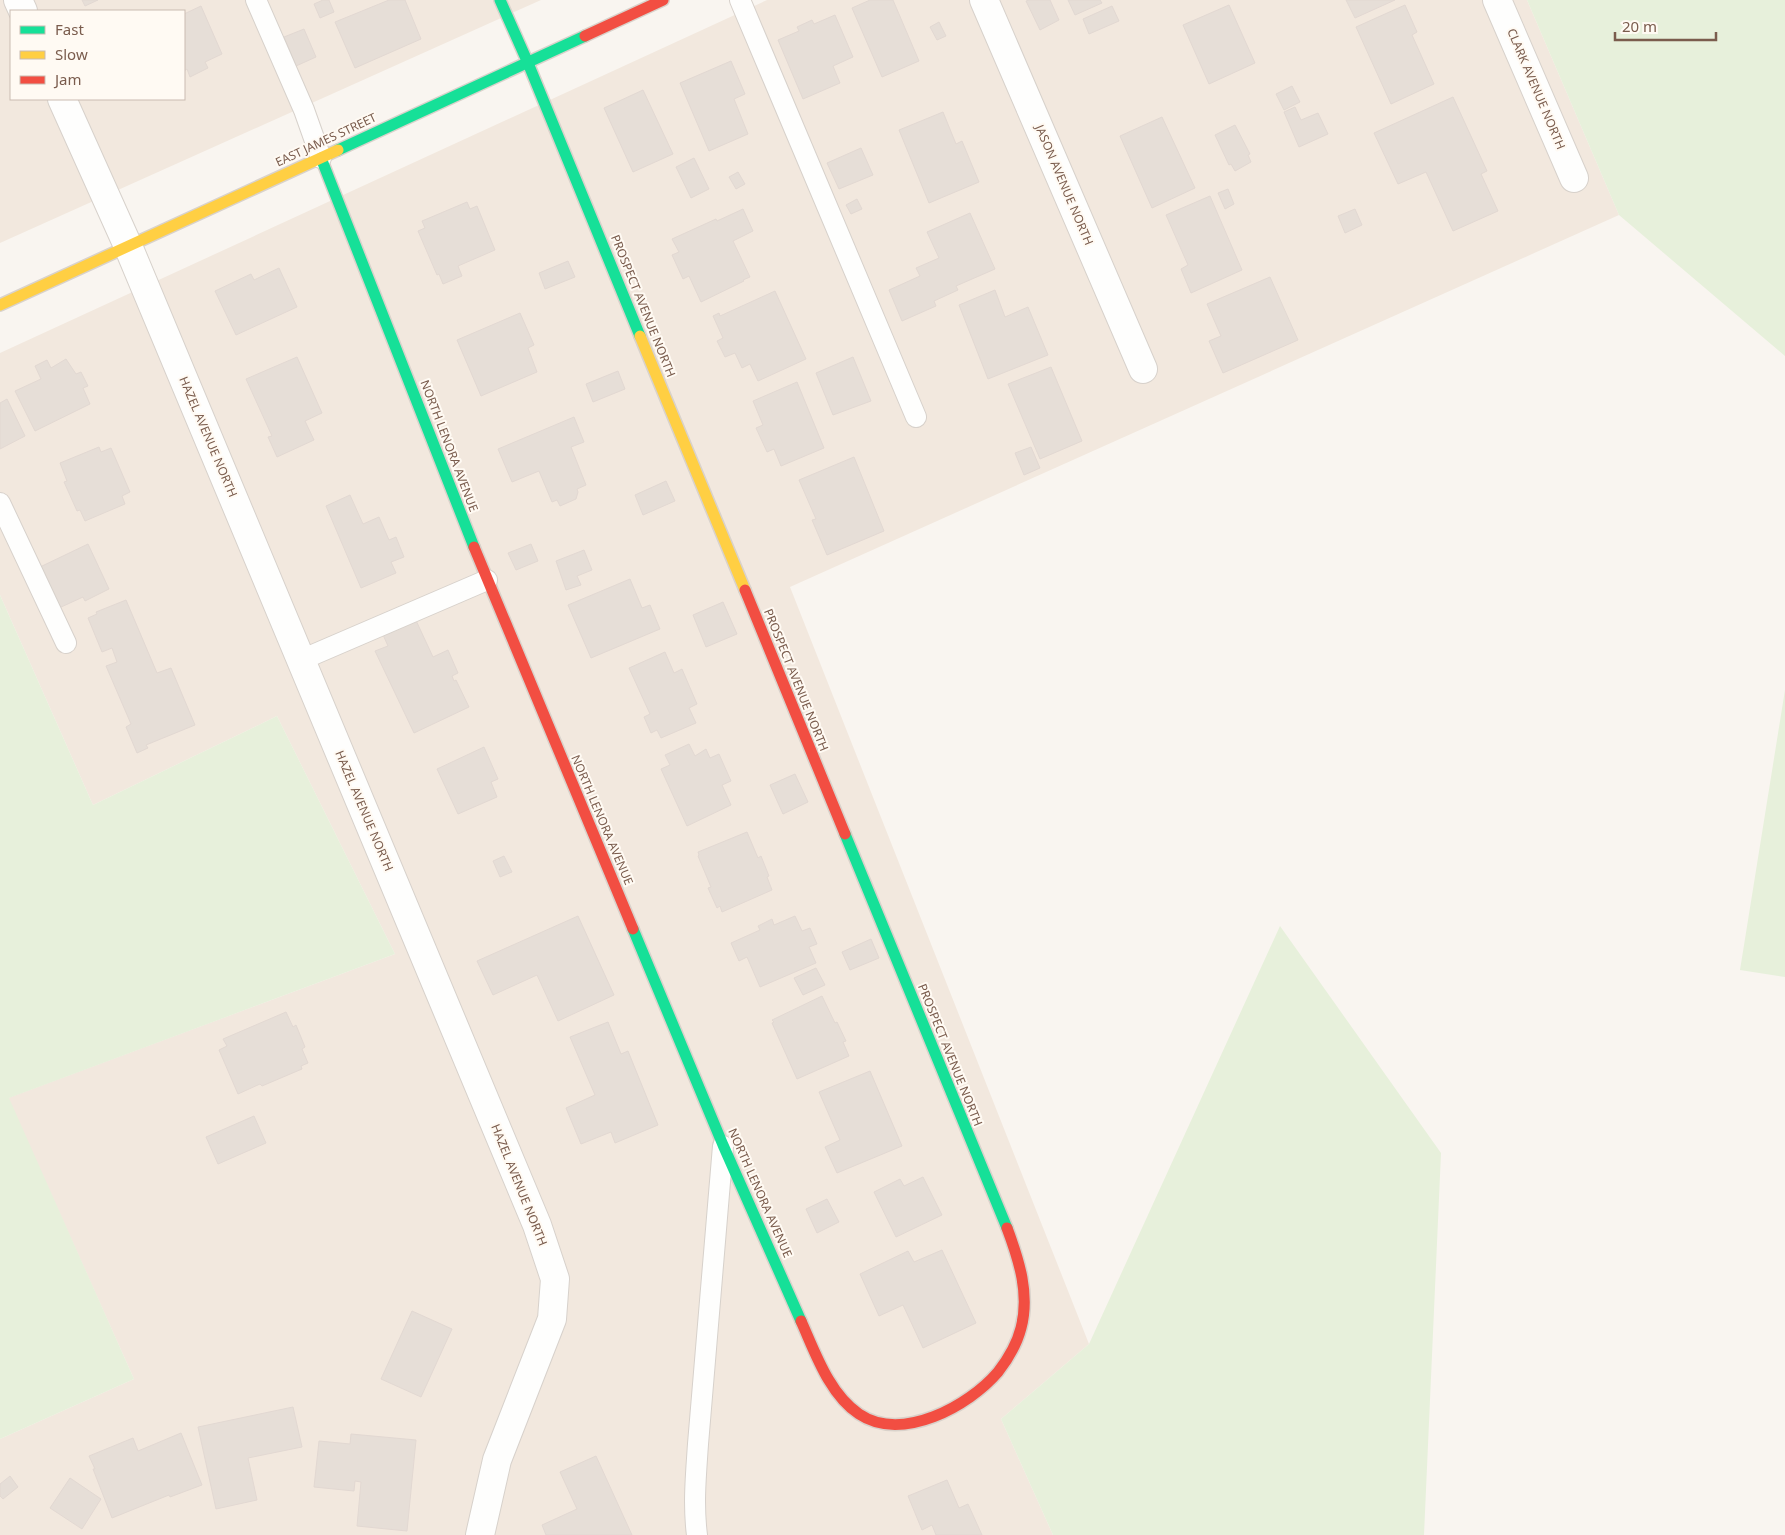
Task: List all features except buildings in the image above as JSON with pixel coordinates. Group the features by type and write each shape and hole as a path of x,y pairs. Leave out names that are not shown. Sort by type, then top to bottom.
{"street":[{"name":"PROSPECT AVENUE NORTH","path":"500,0 528,63 1003,1218 1015,1252 1024,1287 1024,1311 1019,1336 1009,1355 996,1374 964,1400 926,1418"},
{"name":"EAST JAMES STREET","path":"0,305 663,0"},
{"name":"JASON AVENUE NORTH","path":"984,0 1143,369"},
{"name":"CLARK AVENUE NORTH","path":"1497,0 1574,178"},
{"name":"HAZEL AVENUE NORTH","path":"62,100 128,246 538,1225 555,1279 552,1319 497,1460 480,1535"},
{"name":"NORTH LENORA AVENUE","path":"321,158 487,580 723,1145 816,1354 840,1395 852,1409 867,1419 883,1424 905,1424 926,1418"}],"lane":[{"path":"256,0 304,110 321,158"},
{"path":"740,0 916,417"},
{"path":"0,503 66,643"},
{"path":"301,660 487,580"},
{"path":"697,1535 695,1483 723,1145"}],"shaded area":[{"path":"0,0 541,0 0,243"},
{"path":"767,0 1527,0 1619,215 790,587 1089,1344 1001,1419 1053,1535 0,1535 0,1439 134,1379 8,1098 395,954 277,716 93,805 0,595 0,353"}],"green space":[{"path":"1527,0 1785,0 1785,356 1619,215"},
{"path":"0,595 93,805 277,716 395,954 9,1098 134,1379 0,1439"},
{"path":"1785,690 1785,977 1740,970"},
{"path":"1280,926 1441,1153 1424,1535 1053,1535 1001,1419 1089,1344"}],"traffic: fast":[{"path":"500,0 528,63 640,336"},
{"path":"338,150 585,36"},
{"path":"321,158 474,547"},
{"path":"845,834 1007,1228"},
{"path":"633,929 723,1145 801,1321"}],"traffic: slow":[{"path":"0,305 338,150"},
{"path":"640,336 745,590"}],"traffic: jam":[{"path":"585,36 663,0"},
{"path":"474,547 633,929"},
{"path":"745,590 845,834"},
{"path":"801,1321 831,1384 848,1406 859,1414 876,1422 895,1424 934,1417 953,1408 985,1385 1002,1367 1017,1340 1023,1315 1024,1290 1016,1252 1007,1228"}]}
